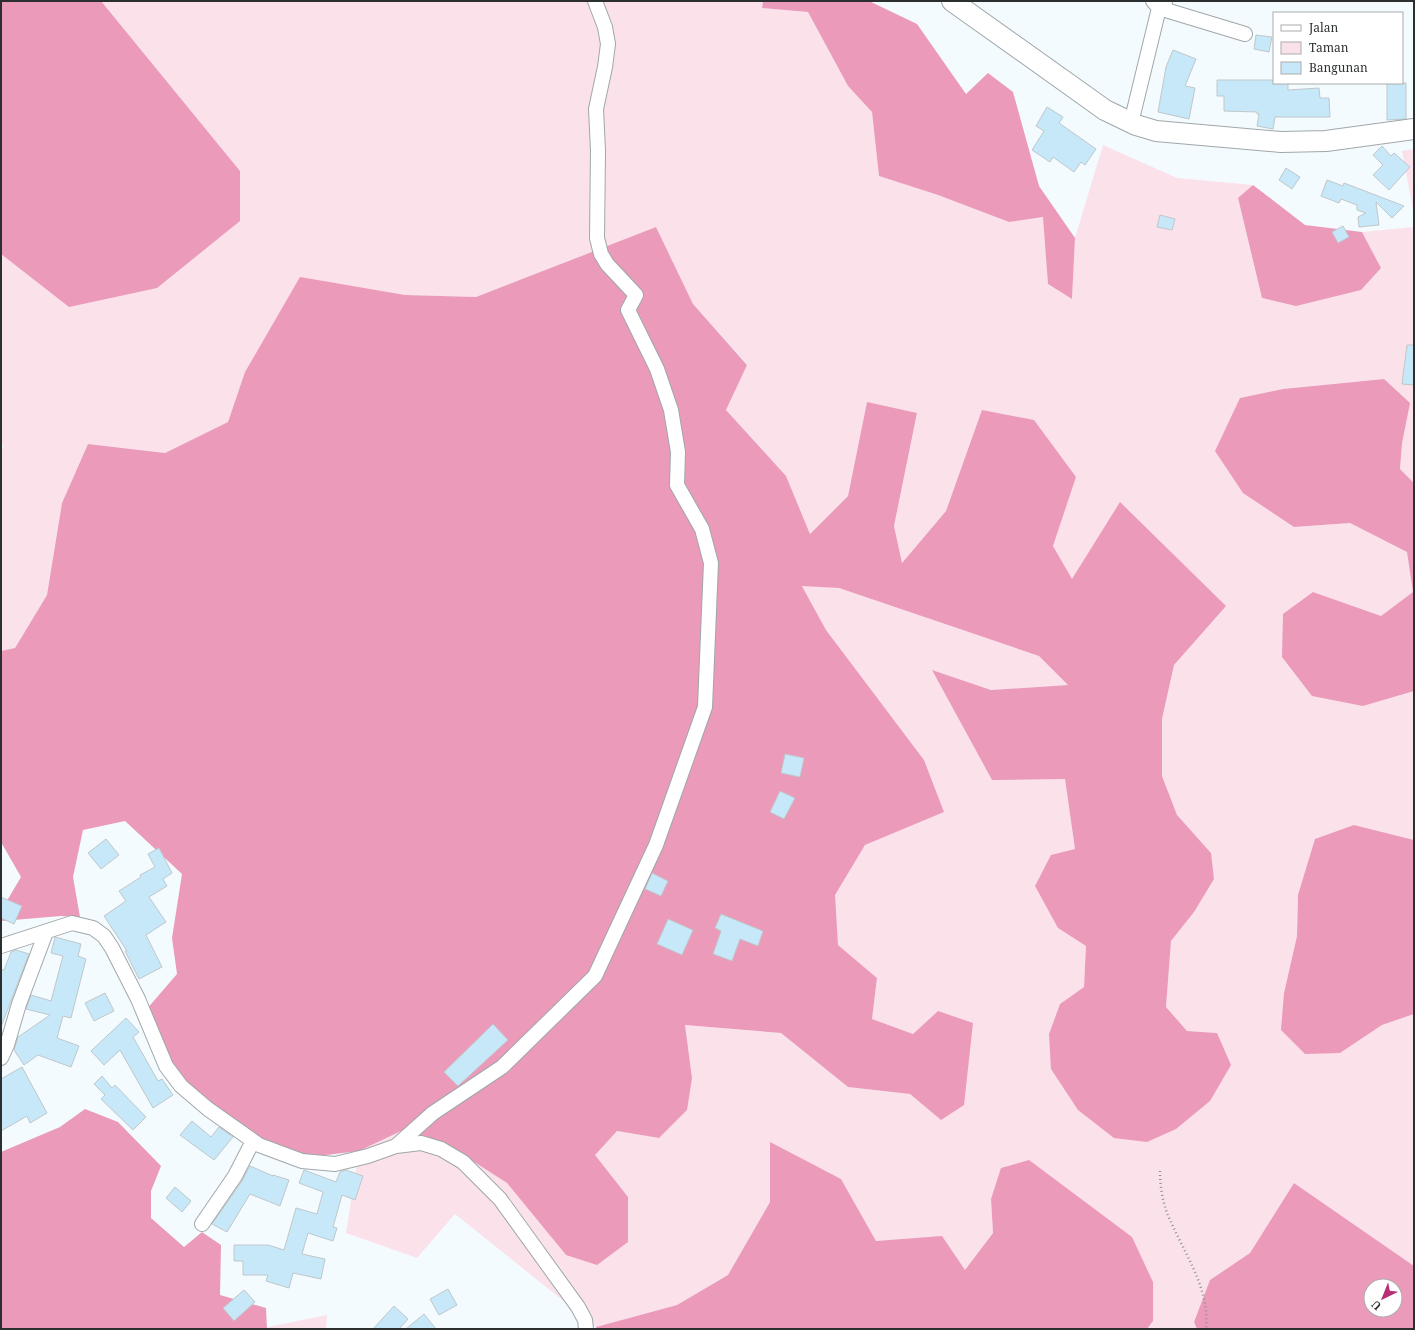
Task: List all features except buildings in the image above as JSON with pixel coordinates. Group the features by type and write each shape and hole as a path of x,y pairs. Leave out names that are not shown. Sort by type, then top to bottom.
{"street":[{"path":"396,1146 433,1113 502,1067 595,976 656,845 705,707 711,564 702,529 677,485 678,452 671,410 657,369 628,310 636,295 607,264 601,254 597,238 598,151 596,109 608,44 605,27 595,1"},
{"path":"952,1 1076,92 1105,110 1131,123 1156,131 1281,142 1326,141 1414,129"},
{"path":"1131,123 1159,3 1245,34"},
{"path":"1,946 72,923 93,928 104,936 112,948 138,999 166,1066 181,1086 208,1109 259,1145 302,1161 335,1164 368,1156 396,1146 421,1143 441,1149 463,1162 500,1199 578,1307 585,1320 586,1329"},
{"path":"1,1058 7,1045 18,1004 46,932"},
{"path":"202,1224 235,1176 253,1141"}],"path":[{"path":"1160,1171 1160,1189 1170,1221 1192,1264 1207,1310 1206,1329"}],"green space":[{"path":"101,1 763,1 762,8 808,12 848,86 872,112 879,176 938,195 1009,222 1044,217 1048,284 1072,299 1075,238 1103,145 1177,178 1253,185 1238,199 1262,298 1296,306 1381,268 1362,232 1414,227 1414,483 1400,469 1402,443 1384,379 1283,389 1240,398 1294,527 1350,523 1407,552 1414,592 1381,616 1313,592 1363,706 1414,691 1414,840 1354,825 1298,895 1297,936 1284,993 1340,1053 1382,1025 1414,1014 1414,1266 1294,1183 1250,1253 1210,1280 1194,1322 1197,1329 1147,1329 1153,1321 991,1199 993,1233 965,1270 941,1237 876,1241 841,1179 770,1143 770,1202 728,1275 677,1305 596,1327 455,1214 417,1258 346,1233 359,1151 401,1130 451,1147 507,1183 566,1255 628,1242 628,1197 594,1155 617,1131 659,1138 692,1078 685,1025 781,1033 848,1087 910,1094 941,1120 938,1011 913,1034 872,1019 877,978 838,945 834,895 865,845 944,812 924,760 826,630 802,585 839,588 1039,656 1068,685 991,690 932,670 992,780 1065,779 1075,849 1058,928 1086,946 1084,987 1060,1004 1049,1034 1217,1033 1187,1031 1166,1007 1171,941 1194,912 1211,853 1177,815 1162,776 1162,719 1174,665 1225,606 1072,580 1053,546 1076,477 983,410 946,511 902,563 894,526 917,414 867,403 848,496 810,534 786,476 726,410 747,364 693,304 656,227 476,297 405,295 300,278 245,372 228,422 165,453 88,444 62,503 47,595 15,648 1,651 1,450 4,446 1,445 1,254 69,307 240,171"},
{"path":"1414,149 1414,215 1402,151"},
{"path":"327,1315 326,1329 267,1329 268,1327"}],"shaded area":[{"path":"1,1 101,1 240,171 240,221 157,288 69,307 1,254"},
{"path":"763,1 869,1 917,24 966,94 988,73 1013,92 1039,186 1075,238 1072,299 1048,284 1043,217 1009,222 938,195 879,176 872,112 848,86 808,12 762,8"},
{"path":"1253,185 1305,225 1362,232 1381,268 1361,290 1296,306 1262,298 1238,198"},
{"path":"656,227 693,304 747,365 726,410 786,476 810,534 848,496 867,402 917,413 894,526 902,563 946,511 982,410 1034,420 1076,477 1053,546 1072,579 1120,502 1226,606 1174,665 1162,719 1162,776 1177,815 1211,853 1214,879 1194,912 1171,941 1166,1007 1187,1031 1217,1033 1231,1065 1210,1101 1176,1129 1147,1142 1114,1138 1078,1110 1051,1069 1049,1034 1060,1004 1084,987 1086,946 1058,928 1035,886 1051,855 1075,849 1065,779 992,780 932,670 991,690 1068,685 1039,656 839,588 802,586 826,630 924,760 944,812 865,845 835,895 838,945 877,978 872,1019 913,1034 938,1011 973,1023 964,1105 941,1120 910,1094 848,1087 781,1033 685,1025 692,1078 687,1110 659,1138 617,1131 595,1155 628,1197 628,1242 597,1265 566,1255 507,1183 451,1147 401,1131 359,1151 302,1158 236,1130 177,1079 146,1010 177,974 172,938 182,874 125,821 83,830 73,877 80,917 61,916 1,921 1,911 21,877 1,842 1,651 15,648 47,595 62,503 88,444 165,453 228,422 245,372 300,277 405,295 476,297"},
{"path":"1384,379 1410,403 1402,443 1400,469 1414,483 1414,691 1363,706 1312,696 1282,657 1283,614 1313,592 1381,616 1413,592 1407,552 1350,523 1294,527 1243,493 1215,451 1240,398 1283,389"},
{"path":"1354,825 1414,840 1414,1014 1382,1025 1340,1053 1305,1054 1281,1030 1284,993 1297,936 1298,895 1315,839"},
{"path":"85,1109 118,1122 161,1166 151,1191 151,1218 184,1247 202,1232 221,1245 220,1295 266,1308 267,1329 1,1329 1,1152 60,1127"},
{"path":"770,1142 841,1179 876,1241 942,1236 965,1270 993,1233 991,1199 1001,1168 1029,1160 1132,1237 1153,1282 1153,1321 1147,1329 596,1329 596,1327 677,1305 728,1275 770,1202"},
{"path":"1294,1183 1414,1266 1414,1329 1197,1329 1194,1322 1210,1280 1250,1253"}]}
